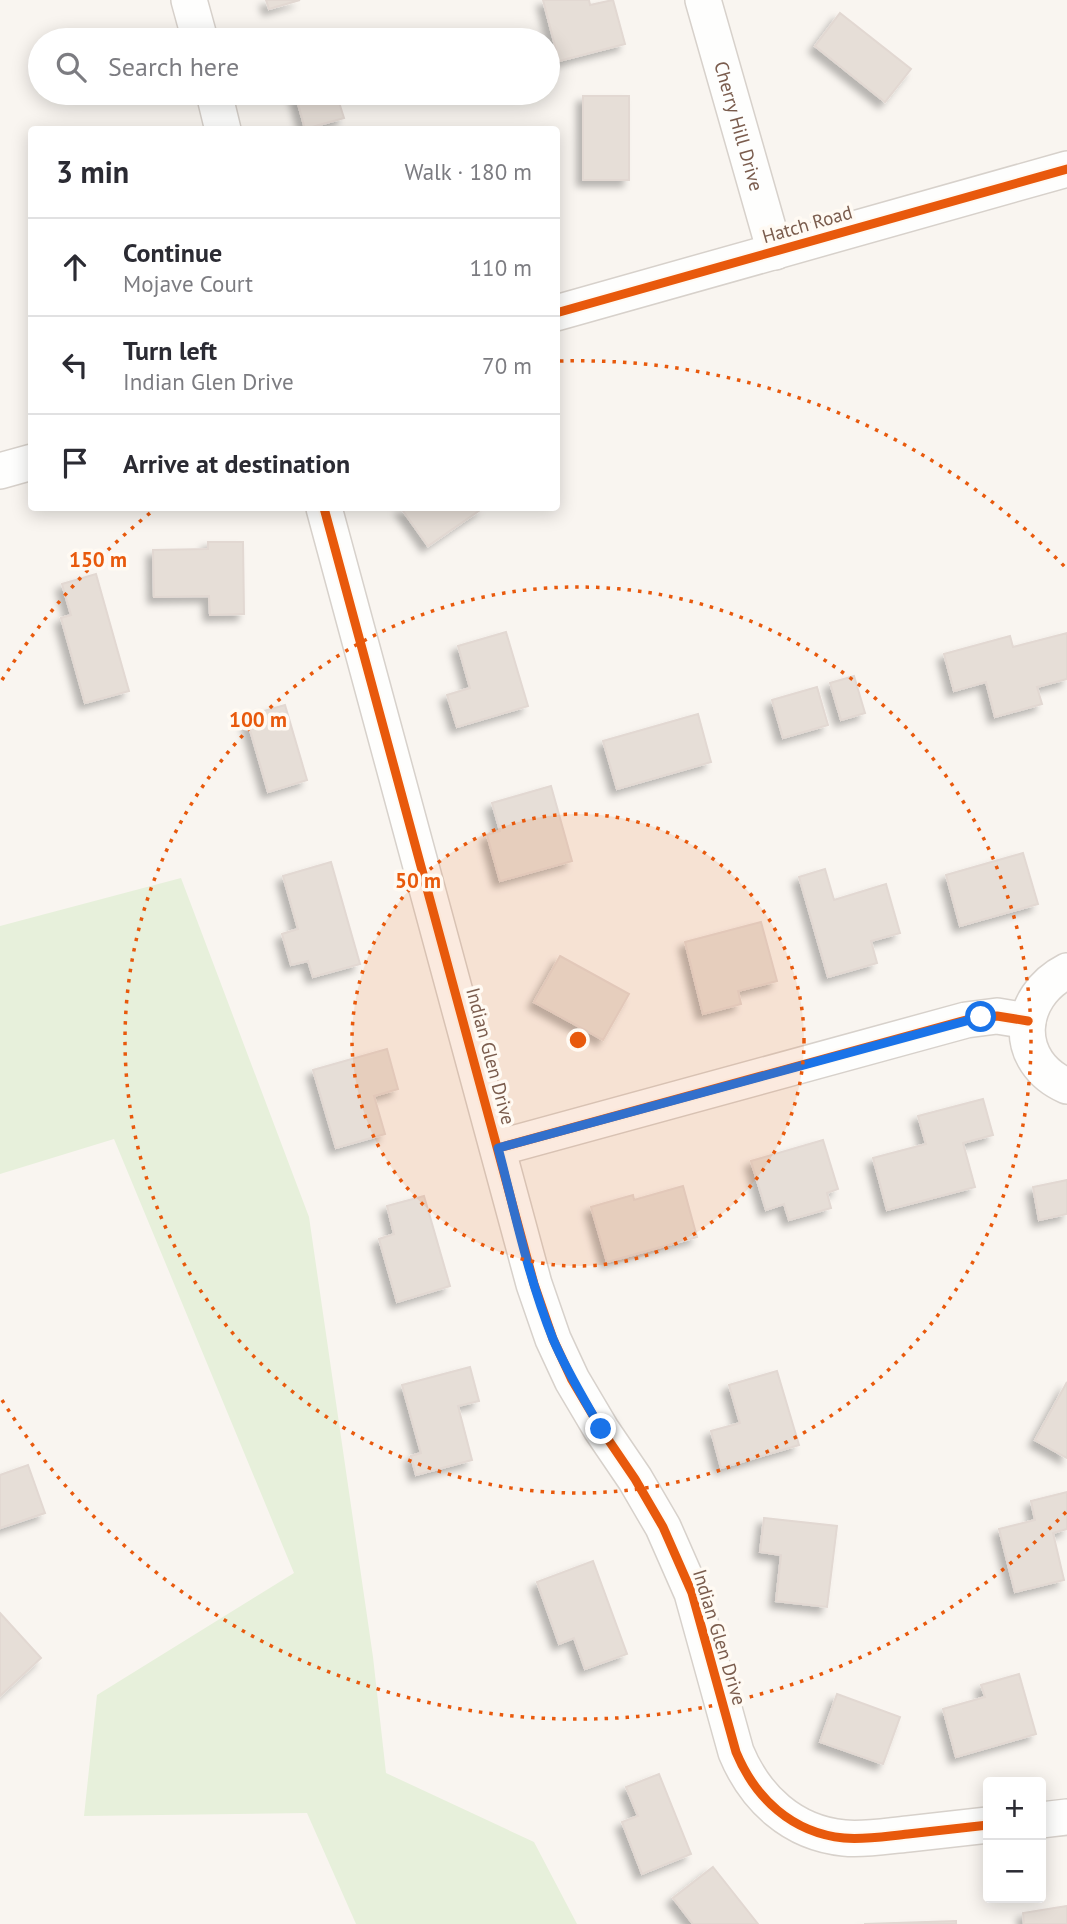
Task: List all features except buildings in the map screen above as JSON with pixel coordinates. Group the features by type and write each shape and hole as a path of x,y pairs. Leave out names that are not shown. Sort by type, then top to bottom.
{"street":[{"path":"189,0 197,28"},
{"name":"Cherry Hill Drive","path":"703,0 775,252"},
{"path":"217,105 222,126"},
{"name":"Hatch Road","path":"560,312 1067,169"},
{"path":"0,471 28,463"},
{"name":"Indian Glen Drive","path":"325,511 534,1284 553,1339 572,1380 663,1527 692,1593 736,1752 744,1771 771,1805 789,1819 821,1834 867,1838 983,1826"},
{"path":"1067,971 1054,977 1042,988 1034,1001 1027,1031 1030,1047 1037,1061 1046,1073 1067,1086"},
{"path":"498,1148 966,1020 997,1016 1028,1021"},
{"path":"1046,1819 1067,1817"}],"green space":[{"path":"181,878 309,1217 373,1657 386,1773 534,1842 577,1924 356,1924 307,1813 84,1816 97,1695 294,1573 114,1139 0,1174 0,926"}],"cycle path":[{"path":"560,312 1067,169"},
{"path":"325,511 534,1284 553,1339 572,1380 663,1527 692,1593 736,1752 744,1769 765,1798 778,1810 792,1821 825,1835 868,1838 983,1826"},
{"path":"498,1148 966,1020 997,1016 1028,1021"}],"route":[{"path":"601,1429 572,1380 553,1339 534,1284 498,1148 981,1017"}]}
